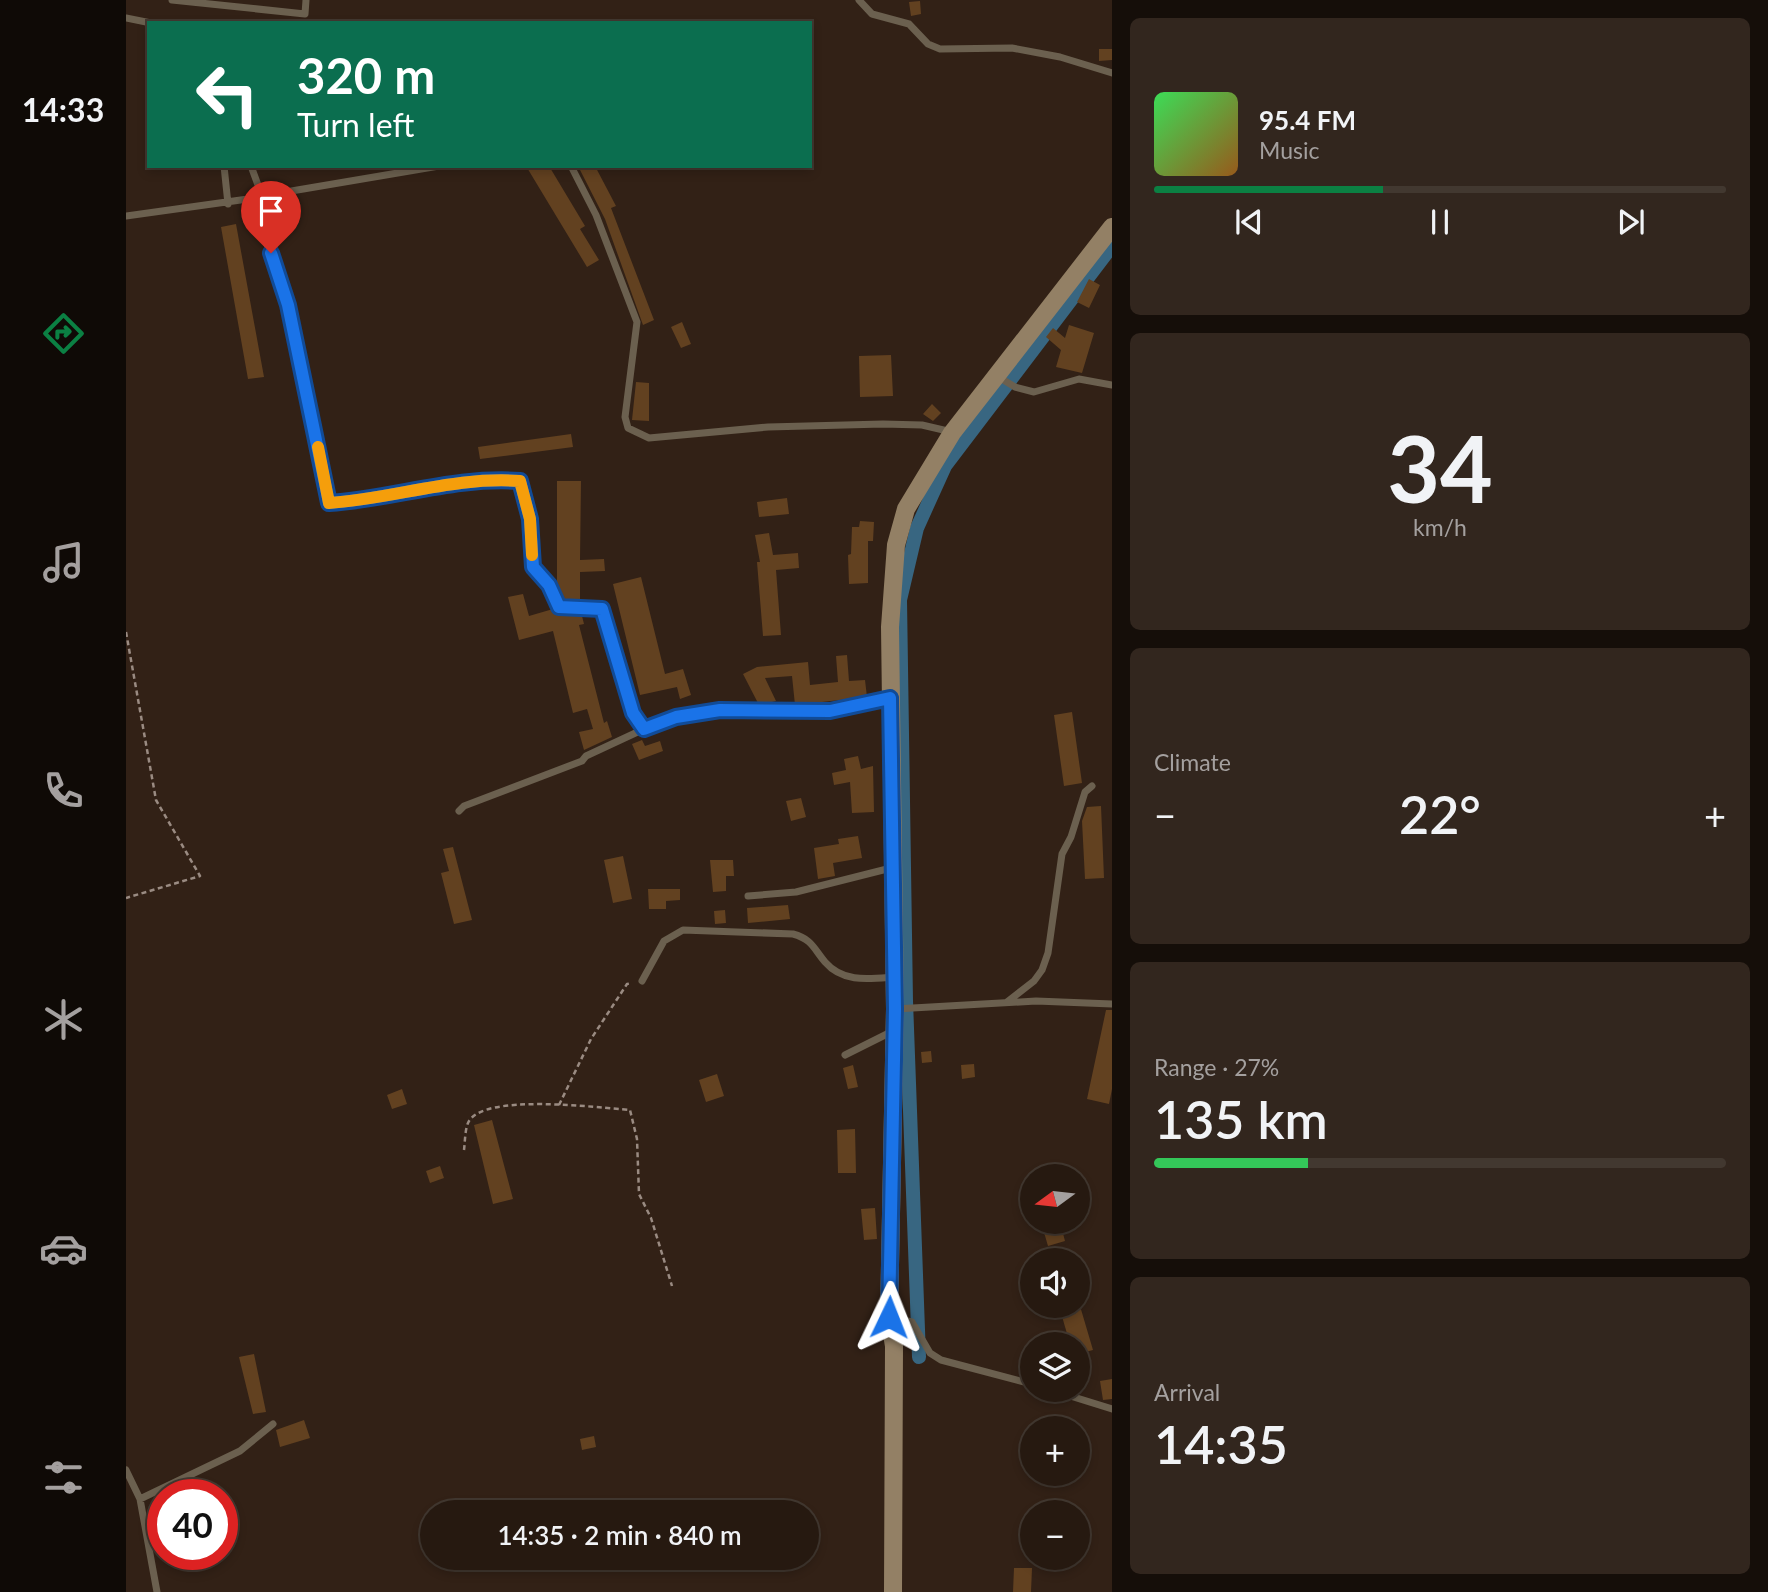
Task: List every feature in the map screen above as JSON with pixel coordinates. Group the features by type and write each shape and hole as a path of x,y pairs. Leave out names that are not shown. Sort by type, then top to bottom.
{"street":[{"path":"893,1592 893,1354 889,1317 895,1009 890,698 892,587 896,545 906,509 952,433 1112,228"}],"lane":[{"path":"172,0 306,19 306,0"},
{"path":"859,0 872,14 909,24 928,44 940,49 1012,48 1082,63 1112,73"},
{"path":"126,18 147,22"},
{"path":"224,168 228,204"},
{"path":"252,168 262,196"},
{"path":"126,216 228,204 427,168"},
{"path":"572,168 596,215 637,322 625,416 628,428 649,438 755,428 883,424 922,425 952,433"},
{"path":"251,198 288,305 329,503 363,501 492,479 520,481 530,519 533,567 549,585 559,607 602,609 633,713 644,729"},
{"path":"996,375 1015,387 1034,392 1079,379 1112,385"},
{"path":"459,811 464,806 582,761 586,756 676,717 720,710 830,711 890,698"},
{"path":"1007,1002 1034,981 1045,962 1062,854 1071,837 1084,792 1092,786"},
{"path":"748,896 796,892 892,868"},
{"path":"642,981 664,941 683,930 793,934 806,937 827,964 845,976 858,980 894,977"},
{"path":"895,1009 1007,1002 1112,1004"},
{"path":"845,1055 894,1031"},
{"path":"889,1317 912,1322 930,1353 941,1360 1020,1381"},
{"path":"1090,1402 1112,1409"},
{"path":"140,1499 240,1451 273,1424"},
{"path":"126,1470 140,1499 158,1592"}],"path":[{"path":"126,632 156,800 200,876 126,898"},
{"path":"559,1105 591,1038 627,984 642,981"},
{"path":"464,1150 468,1123 477,1113 501,1106 559,1105 629,1110 637,1139 639,1194 651,1218 672,1286"}],"building":[{"path":"920,1 921,14 911,16 909,2"},
{"path":"1099,49 1112,49 1112,60 1099,61"},
{"path":"527,168 550,168 585,226 580,229 599,260 587,267"},
{"path":"579,168 596,168 616,206 611,208 654,320 643,325 605,219"},
{"path":"236,224 264,377 248,379 221,227"},
{"path":"1089,279 1100,285 1089,308 1077,302"},
{"path":"682,322 691,344 681,348 671,327"},
{"path":"1069,325 1094,333 1082,373 1056,367 1061,350 1046,337 1053,328 1065,338"},
{"path":"891,355 893,396 860,397 859,356"},
{"path":"636,382 649,383 649,421 632,420"},
{"path":"932,404 941,413 933,421 923,414"},
{"path":"571,434 573,447 480,459 478,447"},
{"path":"557,481 581,481 580,560 604,559 605,571 580,572 580,600 563,601 557,588"},
{"path":"787,498 789,514 759,517 757,502"},
{"path":"860,521 874,522 873,541 868,541 868,583 849,584 848,555 851,554 852,527 859,527"},
{"path":"769,533 773,555 798,553 799,568 776,570 781,635 763,636 757,562 760,562 755,535"},
{"path":"641,577 665,674 683,669 691,695 680,699 677,687 640,695 613,584"},
{"path":"523,594 529,616 553,609 558,613 581,612 584,624 579,625 604,723 607,721 612,737 584,750 579,732 593,729 587,709 573,713 553,631 519,640 508,597"},
{"path":"847,655 849,681 865,680 867,697 795,705 792,676 765,678 776,701 759,705 743,674 757,667 808,662 810,685 838,682 836,656"},
{"path":"1072,712 1082,783 1064,786 1054,715"},
{"path":"642,740 645,746 660,741 663,751 639,760 632,744"},
{"path":"858,756 861,769 873,766 874,812 852,813 850,782 834,785 832,773 846,770 844,759"},
{"path":"801,798 806,817 791,821 786,801"},
{"path":"1101,806 1104,878 1085,879 1082,821 1087,807"},
{"path":"858,836 862,858 833,863 835,876 818,879 814,848 839,844 838,839"},
{"path":"453,847 472,920 454,924 441,873 449,871 443,849"},
{"path":"623,856 632,899 613,903 604,860"},
{"path":"710,860 733,860 734,876 726,876 726,891 713,892"},
{"path":"648,889 680,889 680,900 666,901 666,909 649,909"},
{"path":"788,905 790,919 748,923 747,908"},
{"path":"725,910 726,923 715,924 714,911"},
{"path":"1106,1010 1112,1010 1112,1089 1109,1104 1087,1099"},
{"path":"931,1051 932,1062 922,1063 921,1052"},
{"path":"974,1064 975,1077 962,1079 961,1065"},
{"path":"853,1065 858,1087 848,1089 843,1068"},
{"path":"717,1074 724,1096 706,1102 699,1080"},
{"path":"402,1089 407,1104 392,1109 387,1095"},
{"path":"492,1120 513,1199 493,1204 474,1125"},
{"path":"855,1129 856,1173 838,1173 837,1130"},
{"path":"440,1166 444,1178 430,1183 426,1171"},
{"path":"875,1208 877,1239 864,1240 861,1209"},
{"path":"1044,1234 1063,1234 1065,1241 1048,1246"},
{"path":"1062,1318 1084,1318 1088,1332 1067,1332"},
{"path":"254,1354 266,1412 253,1414 239,1357"},
{"path":"1112,1379 1112,1399 1103,1400 1100,1381"},
{"path":"304,1420 310,1438 280,1447 276,1430"},
{"path":"594,1436 596,1447 582,1450 580,1439"},
{"path":"1014,1568 1032,1570 1031,1592 1013,1592"}],"waterway":[{"path":"919,1357 906,1001 900,600 917,528 945,466 1112,246"}],"slow traffic":[{"path":"318,447 329,503 363,501 492,479 520,481 530,519 532,555"}],"route":[{"path":"271,253 288,305 329,503 363,501 492,479 520,481 530,519 533,567 549,585 559,607 587,606 602,609 633,713 644,729 676,717 720,710 764,713 830,711 890,698 895,1009 889,1317"}]}
